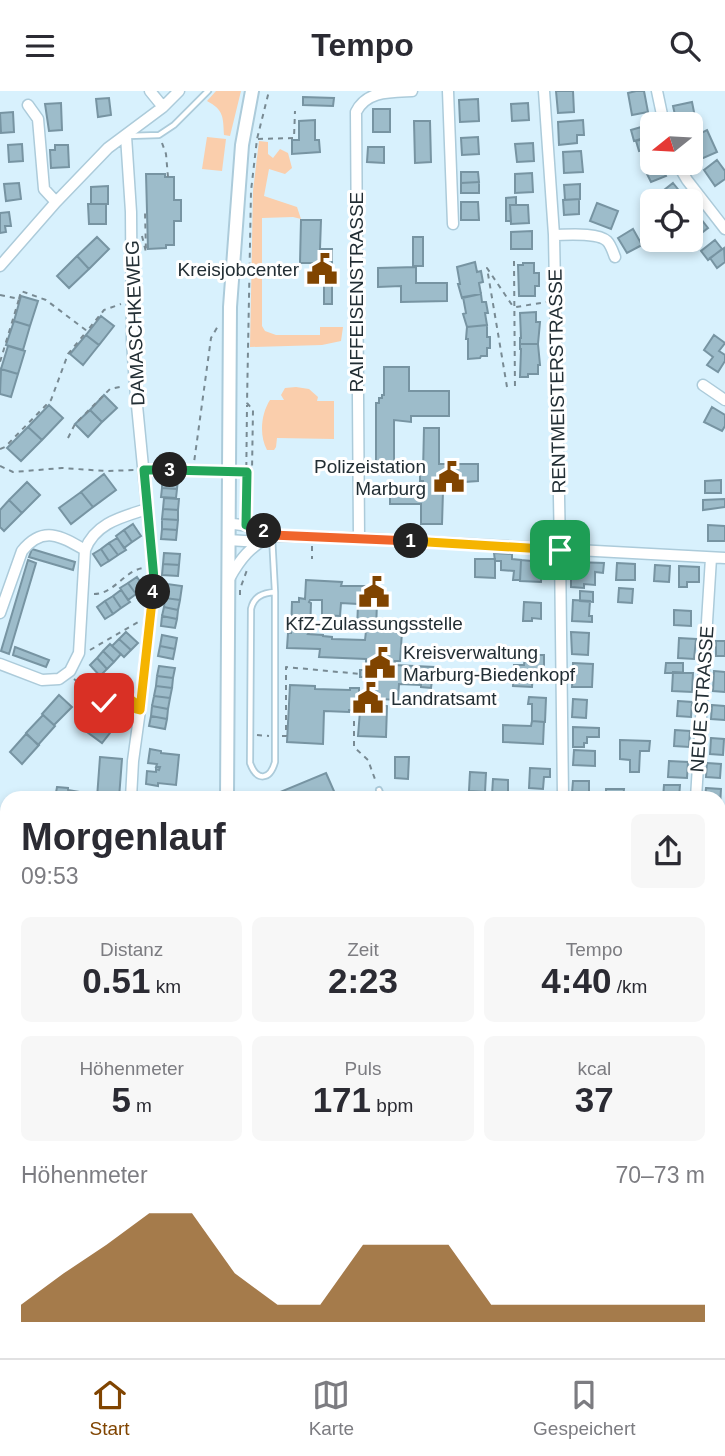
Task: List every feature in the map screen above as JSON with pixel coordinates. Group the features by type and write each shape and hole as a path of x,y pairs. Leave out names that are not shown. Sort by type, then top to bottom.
{"main road":[{"path":"227,791 230,307 242,145 251,91"}],"street":[{"path":"150,91 163,107"},
{"path":"0,267 56,202 108,148 163,107 179,91"},
{"name":"RAIFFEISENSTRASSE","path":"359,538 356,112 362,101 372,93 412,91"},
{"path":"448,91 453,224"},
{"name":"RENTMEISTERSTRASSE","path":"544,91 554,235 563,791"},
{"path":"657,91 661,112"},
{"path":"28,105 38,120 44,189 56,202"},
{"name":"DAMASCHKEWEG","path":"126,136 131,212 135,385 154,579 131,791"},
{"path":"684,175 725,229"},
{"path":"554,235 602,238 608,241 615,257"},
{"path":"703,386 725,400"},
{"path":"0,664 42,680 59,679 68,673 79,653 85,550 89,541 106,524 146,509"},
{"path":"228,524 246,525 272,535 725,558"},
{"path":"0,613 22,551 29,542 40,536 60,535 85,550"},
{"path":"227,582 246,553 258,542 272,535"},
{"path":"228,540 258,542"},
{"name":"NEUE STRASSE","path":"696,791 711,558"}],"lane":[{"path":"126,136 159,135 174,125 208,91"},
{"path":"272,535 275,591 275,762 273,771 260,776 253,772 250,763 251,609 256,597 275,591"}],"path":[{"path":"246,525 251,191 257,139 269,91"},
{"path":"257,139 294,138 295,111"},
{"path":"159,135 166,154 168,177"},
{"path":"142,238 146,252 147,211"},
{"path":"514,261 515,391"},
{"path":"507,387 487,268 516,307 555,301"},
{"path":"0,362 21,291 46,300 87,331"},
{"path":"0,295 19,299"},
{"path":"0,449 51,400 68,354 104,310 132,301"},
{"path":"192,470 211,338 230,307"},
{"path":"68,438 75,424 110,389 135,385"},
{"path":"246,500 250,495 252,471 253,410 247,404"},
{"path":"0,465 13,472 62,468 247,472"},
{"path":"312,537 313,559"},
{"path":"240,602 240,589 250,561 246,553"},
{"path":"82,593 103,594 136,570 153,567"},
{"path":"79,653 93,649 152,614"},
{"path":"251,735 286,736 286,667 360,674"},
{"path":"68,673 104,703"},
{"path":"84,730 114,692 121,692 140,710"},
{"path":"355,721 354,747 368,760 379,790"}],"shaded area":[{"path":"216,91 241,91 230,136 224,135 220,111 207,101"},
{"path":"207,137 226,139 222,171 202,169"},
{"path":"259,141 268,142 268,154 273,158 280,149 288,153 292,168 285,174 269,169 264,196 297,207 301,219 262,218 262,326 265,331 276,335 320,335 320,327 343,327 341,341 322,345 250,347 253,191"},
{"path":"285,388 309,389 318,397 317,401 334,401 334,439 277,438 274,450 267,450 262,431 267,406 270,400 284,400 281,395"}],"building":[{"path":"556,91 573,91 574,112 558,113"},
{"path":"644,91 648,112 632,115 628,93"},
{"path":"303,97 334,98 333,106 303,105"},
{"path":"109,98 111,115 98,117 96,99"},
{"path":"478,99 479,121 460,122 459,100"},
{"path":"692,102 694,112 674,112 673,106"},
{"path":"61,103 62,130 49,131 45,104"},
{"path":"528,103 529,120 512,121 511,104"},
{"path":"373,109 390,109 390,132 373,132"},
{"path":"13,112 14,132 1,133 0,113"},
{"path":"315,120 315,140 319,140 320,152 292,154 292,140 299,140 299,121"},
{"path":"583,120 584,135 577,135 577,143 559,145 558,122"},
{"path":"414,121 430,121 431,162 415,163"},
{"path":"640,127 640,139 634,141 631,130"},
{"path":"707,130 717,152 704,158 704,132"},
{"path":"478,137 479,154 462,155 461,138"},
{"path":"533,143 534,161 517,162 515,144"},
{"path":"22,144 23,161 9,162 8,145"},
{"path":"55,145 68,145 69,167 51,168 50,150 55,150"},
{"path":"368,147 384,147 384,163 367,162"},
{"path":"581,151 583,172 564,173 563,152"},
{"path":"717,160 725,171 725,179 715,186 704,170"},
{"path":"461,172 478,172 479,182 461,183"},
{"path":"532,173 533,192 515,193 515,174"},
{"path":"146,174 174,177 174,200 181,200 181,221 174,221 174,245 166,245 166,248 148,249"},
{"path":"648,175 666,176 651,182"},
{"path":"479,182 479,193 461,193 461,183"},
{"path":"19,183 21,199 6,201 4,184"},
{"path":"673,183 678,189 665,189"},
{"path":"580,184 580,199 565,200 564,185"},
{"path":"108,186 108,204 91,204 91,187"},
{"path":"516,197 516,205 510,205 511,221 506,221 506,198"},
{"path":"579,199 579,214 564,215 563,200"},
{"path":"461,202 478,202 479,220 461,220"},
{"path":"597,203 618,211 611,229 590,221"},
{"path":"88,204 106,204 106,224 89,224"},
{"path":"510,205 528,205 529,223 511,224"},
{"path":"9,212 11,226 5,226 6,232 0,233 0,213"},
{"path":"301,220 321,220 320,249 332,249 332,304 324,304 324,284 312,284 312,263 300,263"},
{"path":"633,229 640,246 627,253 618,238"},
{"path":"532,231 532,249 511,249 511,232"},
{"path":"97,237 109,249 89,269 77,256"},
{"path":"413,237 423,237 423,266 413,266"},
{"path":"715,240 722,249 708,260 702,252"},
{"path":"724,248 725,262 717,268 710,258"},
{"path":"77,256 89,269 69,288 57,276"},
{"path":"475,262 477,272 481,271 481,294 462,298 457,267"},
{"path":"534,263 534,273 539,273 539,286 535,286 535,296 519,296 518,265"},
{"path":"416,267 416,283 447,283 447,301 401,302 401,286 378,287 378,268"},
{"path":"481,294 482,302 486,302 487,325 467,327 463,314 466,313 463,297"},
{"path":"21,296 38,301 30,326 14,321"},
{"path":"536,312 536,322 540,322 538,344 520,344 520,313"},
{"path":"101,316 114,326 99,345 86,335"},
{"path":"14,321 30,326 23,350 6,345"},
{"path":"487,325 490,348 487,348 487,356 468,359 467,327"},
{"path":"86,335 99,345 83,365 70,354"},
{"path":"714,335 725,343 719,351 725,355 725,361 718,372 707,365 713,357 704,350"},
{"path":"520,344 538,344 538,374 520,377"},
{"path":"8,346 25,351 18,374 1,369"},
{"path":"384,367 409,367 409,391 449,391 449,416 411,416 411,422 394,420 394,464 376,464 376,403 379,403 379,398 384,395"},
{"path":"1,369 18,374 11,397 0,394"},
{"path":"104,395 117,408 102,422 90,410"},
{"path":"49,405 63,418 42,440 28,427"},
{"path":"712,407 725,415 722,431 704,422"},
{"path":"90,410 102,422 88,437 75,424"},
{"path":"28,427 42,440 21,461 7,448"},
{"name":"Polizeistation Marburg","path":"424,428 439,428 439,464 478,464 478,481 464,482 464,491 443,491 442,524 421,524 421,504 390,504 390,484 423,484 423,481 420,481 420,473 423,473"},
{"path":"104,474 116,490 93,507 81,492"},
{"path":"162,478 178,479 177,489 162,488"},
{"path":"721,480 721,493 705,493 705,481"},
{"path":"27,482 40,495 22,513 9,500"},
{"path":"162,488 177,489 176,498 161,497"},
{"path":"81,492 93,507 71,524 59,508"},
{"path":"164,498 179,499 178,510 163,509"},
{"path":"725,499 725,507 703,510 703,500"},
{"path":"9,500 22,513 4,531 0,527 0,510"},
{"path":"163,509 178,510 178,520 162,519"},
{"path":"162,519 178,520 177,530 162,529"},
{"path":"133,524 141,536 132,542 124,530"},
{"path":"708,525 725,526 725,541 708,541"},
{"path":"162,529 177,530 176,540 161,539"},
{"path":"124,530 132,542 124,548 116,536"},
{"path":"117,538 126,550 118,555 109,543"},
{"path":"109,543 118,555 109,561 101,549"},
{"path":"32,549 75,562 73,570 29,557"},
{"path":"101,549 109,561 101,566 93,554"},
{"path":"164,553 180,554 179,565 163,564"},
{"path":"494,553 512,554 512,559 521,560 520,580 513,580 514,571 501,570 501,561 495,561"},
{"path":"475,559 495,559 495,578 475,577"},
{"path":"28,560 36,563 9,654 1,651"},
{"path":"521,560 542,562 541,582 520,581"},
{"path":"575,562 604,563 603,573 595,572 595,585 571,587"},
{"path":"617,563 635,564 635,580 616,580"},
{"path":"163,564 179,565 178,576 162,575"},
{"path":"655,565 670,566 669,582 654,581"},
{"path":"679,566 699,567 699,582 687,582 687,587 679,587"},
{"path":"137,577 145,589 136,594 128,583"},
{"name":"Kreisverwaltung Marburg-Biedenkopf","path":"306,580 342,582 341,586 379,588 376,631 402,632 400,661 395,661 395,665 434,667 431,688 399,684 398,700 380,699 380,705 387,706 386,737 358,736 360,711 324,711 323,744 287,742 290,685 315,686 315,689 359,688 359,693 368,694 369,687 365,687 366,677 360,677 360,670 366,670 366,659 319,657 320,649 287,648 288,633 291,633 292,602 299,602 299,598 305,599","holes":["322,600 322,615 340,616 341,603 358,604 357,630 366,631 365,640 332,639 308,634 309,602"]},
{"path":"128,583 136,594 128,600 120,588"},
{"path":"167,584 182,586 180,600 165,598"},
{"path":"619,588 633,589 632,603 618,602"},
{"path":"121,590 130,602 121,608 113,596"},
{"path":"580,591 593,592 593,602 580,601"},
{"path":"113,596 121,608 113,614 105,601"},
{"path":"165,598 180,600 178,610 164,607"},
{"path":"573,600 590,601 589,616 592,616 592,622 572,621"},
{"path":"105,601 113,614 105,619 97,607"},
{"path":"524,602 541,603 541,619 523,621"},
{"path":"164,607 178,610 177,619 162,616"},
{"path":"674,610 691,611 691,626 674,625"},
{"path":"162,616 177,619 175,628 161,626"},
{"path":"126,632 138,643 131,650 119,639"},
{"path":"571,632 589,633 588,655 572,654"},
{"path":"162,635 177,638 175,649 160,646"},
{"path":"679,638 696,639 694,659 678,658"},
{"path":"119,639 131,650 124,657 112,646"},
{"path":"716,641 725,641 725,656 716,656"},
{"path":"110,644 121,654 114,662 103,651"},
{"path":"160,646 175,649 173,659 158,656"},
{"path":"15,647 49,660 46,667 13,655"},
{"path":"103,651 114,662 107,669 97,658"},
{"path":"525,655 544,655 544,672 533,671 532,687 513,686 514,665 524,665"},
{"path":"97,658 107,669 100,676 90,665"},
{"path":"573,663 593,664 592,687 572,687"},
{"path":"666,663 683,663 683,673 665,673"},
{"path":"159,666 175,668 173,678 157,676"},
{"path":"714,671 725,672 725,692 713,691"},
{"path":"673,672 693,673 692,692 672,691"},
{"path":"157,676 173,678 172,688 156,686"},
{"path":"156,686 172,688 170,698 154,696"},
{"path":"117,693 132,704 117,724 102,713"},
{"path":"59,695 72,707 54,725 42,714"},
{"path":"154,696 170,698 168,709 152,706"},
{"path":"529,697 546,698 545,722 532,721 532,704 528,704"},
{"path":"573,699 587,700 586,718 572,717"},
{"path":"678,701 692,702 691,717 677,716"},
{"path":"712,705 725,706 725,720 711,719"},
{"path":"152,706 168,709 167,719 151,716"},
{"path":"102,713 117,724 102,743 87,732"},
{"path":"43,715 55,726 38,745 26,733"},
{"path":"151,716 167,719 165,729 149,726"},
{"path":"532,721 544,722 543,744 503,742 503,725 531,726"},
{"path":"573,727 599,728 599,737 587,737 584,747 573,747"},
{"path":"675,730 690,731 689,747 674,746"},
{"path":"26,734 39,745 22,764 10,752"},
{"path":"711,738 724,739 723,755 710,754"},
{"path":"620,740 650,741 649,751 640,751 639,772 630,772 630,760 620,759"},
{"path":"150,749 179,755 176,785 146,784 147,771 156,772 160,767 148,763"},
{"path":"574,750 595,751 595,766 573,765"},
{"path":"100,757 122,759 120,791 98,791"},
{"path":"395,757 409,757 408,779 395,778"},
{"path":"669,761 688,762 687,778 668,777"},
{"path":"707,763 721,764 720,778 706,777"},
{"path":"530,768 550,769 550,777 544,777 543,789 529,788"},
{"path":"470,772 486,773 485,791 469,791"},
{"path":"326,773 334,791 282,791"},
{"path":"493,779 508,780 508,791 492,791"},
{"path":"573,781 589,781 589,791 572,791"},
{"path":"664,785 680,785 680,791 664,791"},
{"path":"57,787 74,791 56,791"},
{"path":"706,788 721,789 721,791 706,791"},
{"path":"606,789 624,789 624,791"}],"place":[{"name":"Kreisjobcenter","path":"322,269"},
{"name":"Polizeistation Marburg","path":"449,477"},
{"name":"KfZ-Zulassungsstelle","path":"374,592"},
{"name":"Kreisverwaltung Marburg-Biedenkopf","path":"380,663"},
{"name":"Landratsamt","path":"368,698"}],"route":[{"path":"104,703 114,692 121,692 140,710 154,579 144,470 247,472 246,525 272,535 560,550"}]}
